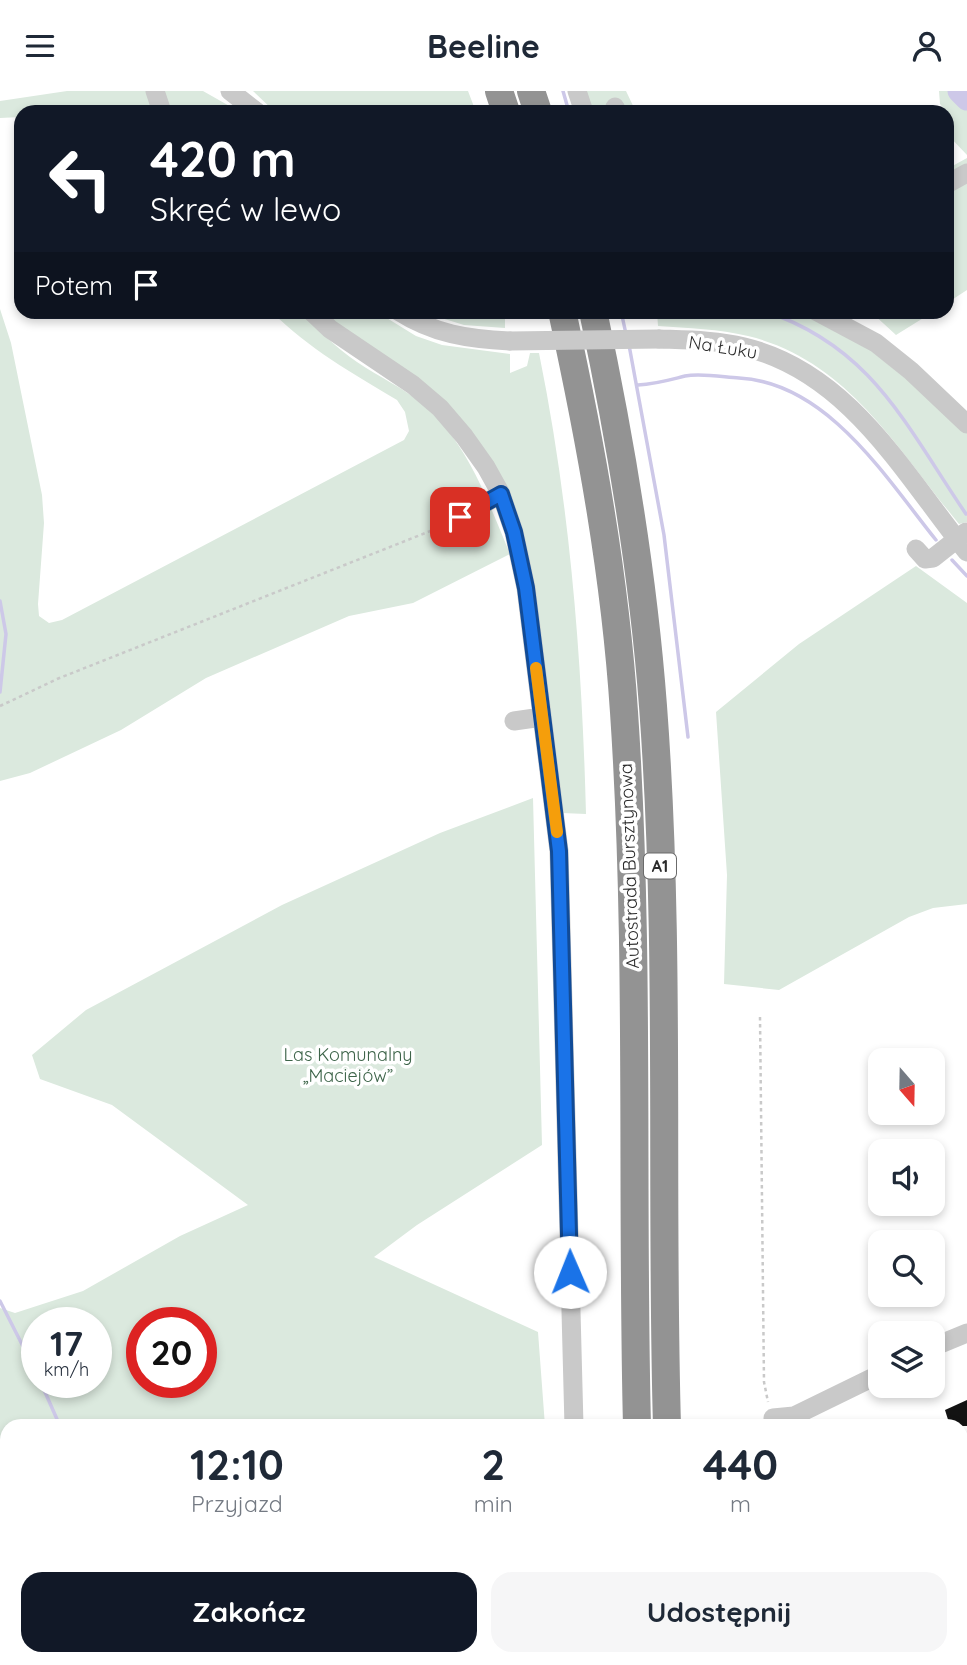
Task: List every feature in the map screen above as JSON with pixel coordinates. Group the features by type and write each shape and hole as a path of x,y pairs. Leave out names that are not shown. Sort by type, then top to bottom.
{"highway":[{"name":"Autostrada Bursztynowa","path":"564,319 589,439 606,540 624,711 631,896 637,1419"},
{"name":"Autostrada Bursztynowa","path":"595,319 618,430 635,535 653,707 661,896 667,1419"}],"street":[{"path":"230,91 248,105"},
{"path":"320,319 413,385 440,408 464,436 501,494 514,532 526,588 559,851 574,1419"},
{"name":"Na Łuku","path":"412,319 428,328 453,336 510,341 659,339 741,346 780,359 813,376 844,401 873,431 964,541"},
{"path":"831,319 876,343 911,371 967,424"},
{"path":"460,517 501,494"},
{"path":"916,549 925,559 933,558 964,541"},
{"path":"514,721 542,717"},
{"path":"945,1342 967,1333"},
{"path":"773,1418 794,1416 868,1380"}],"path":[{"path":"0,706 57,679 433,532 460,517"},
{"path":"760,1017 764,1382 773,1418"}],"green space":[{"path":"67,91 148,91 151,105 14,105 14,117 0,118 0,101"},
{"path":"159,91 203,91 228,105 166,105"},
{"path":"253,91 468,91 473,105 268,105"},
{"path":"582,91 626,91 633,105 587,105"},
{"path":"939,91 967,91 967,155 954,141 954,105 940,104"},
{"path":"967,158 967,290 954,298 954,165"},
{"path":"0,309 11,343 42,495 44,523 38,604 39,616 49,623 62,620 404,440 409,431 405,412 397,400 316,349 280,319 308,319 342,351 425,406 454,438 476,475 510,554 413,603 349,616 206,678 121,730 30,773 0,781"},
{"path":"329,319 388,319 416,336 442,345 510,354 510,373 527,366 530,353 539,353 559,468 573,582 586,814 562,813 528,570 471,436"},
{"path":"445,319 505,319 505,328 464,325"},
{"path":"658,319 817,319 873,346 967,430 967,522 959,524 868,411 815,365 783,348 748,336 715,330 658,326"},
{"path":"879,319 922,319 896,335"},
{"path":"916,566 967,603 967,904 933,908 909,917 779,990 724,984 727,875 716,712 799,644"},
{"name":"Las Komunalny „Maciejów”","path":"533,798 542,1145 417,1225 374,1257 538,1332 544,1419 0,1419 0,1308 15,1313 21,1311 21,1398 112,1398 112,1307 34,1307 83,1291 180,1236 248,1205 112,1105 40,1079 32,1055 86,1010 282,905 440,833"}],"building":[{"path":"967,1400 967,1419 948,1419 945,1410"}],"waterway":[{"path":"563,91 567,105"},
{"path":"959,91 967,99"},
{"path":"623,319 626,334"},
{"path":"784,319 833,345 860,367 904,420 966,514"},
{"path":"629,345 664,535 688,737"},
{"path":"638,385 691,375 712,375 771,384 800,397 827,415 852,438 936,540"},
{"path":"952,560 967,576"},
{"path":"0,601 6,634 0,692"},
{"path":"0,1301 21,1342"},
{"path":"48,1398 57,1419"}],"slow traffic":[{"path":"536,668 557,832"}],"route":[{"path":"460,517 501,494 514,532 526,588 559,851 570,1272"}]}
